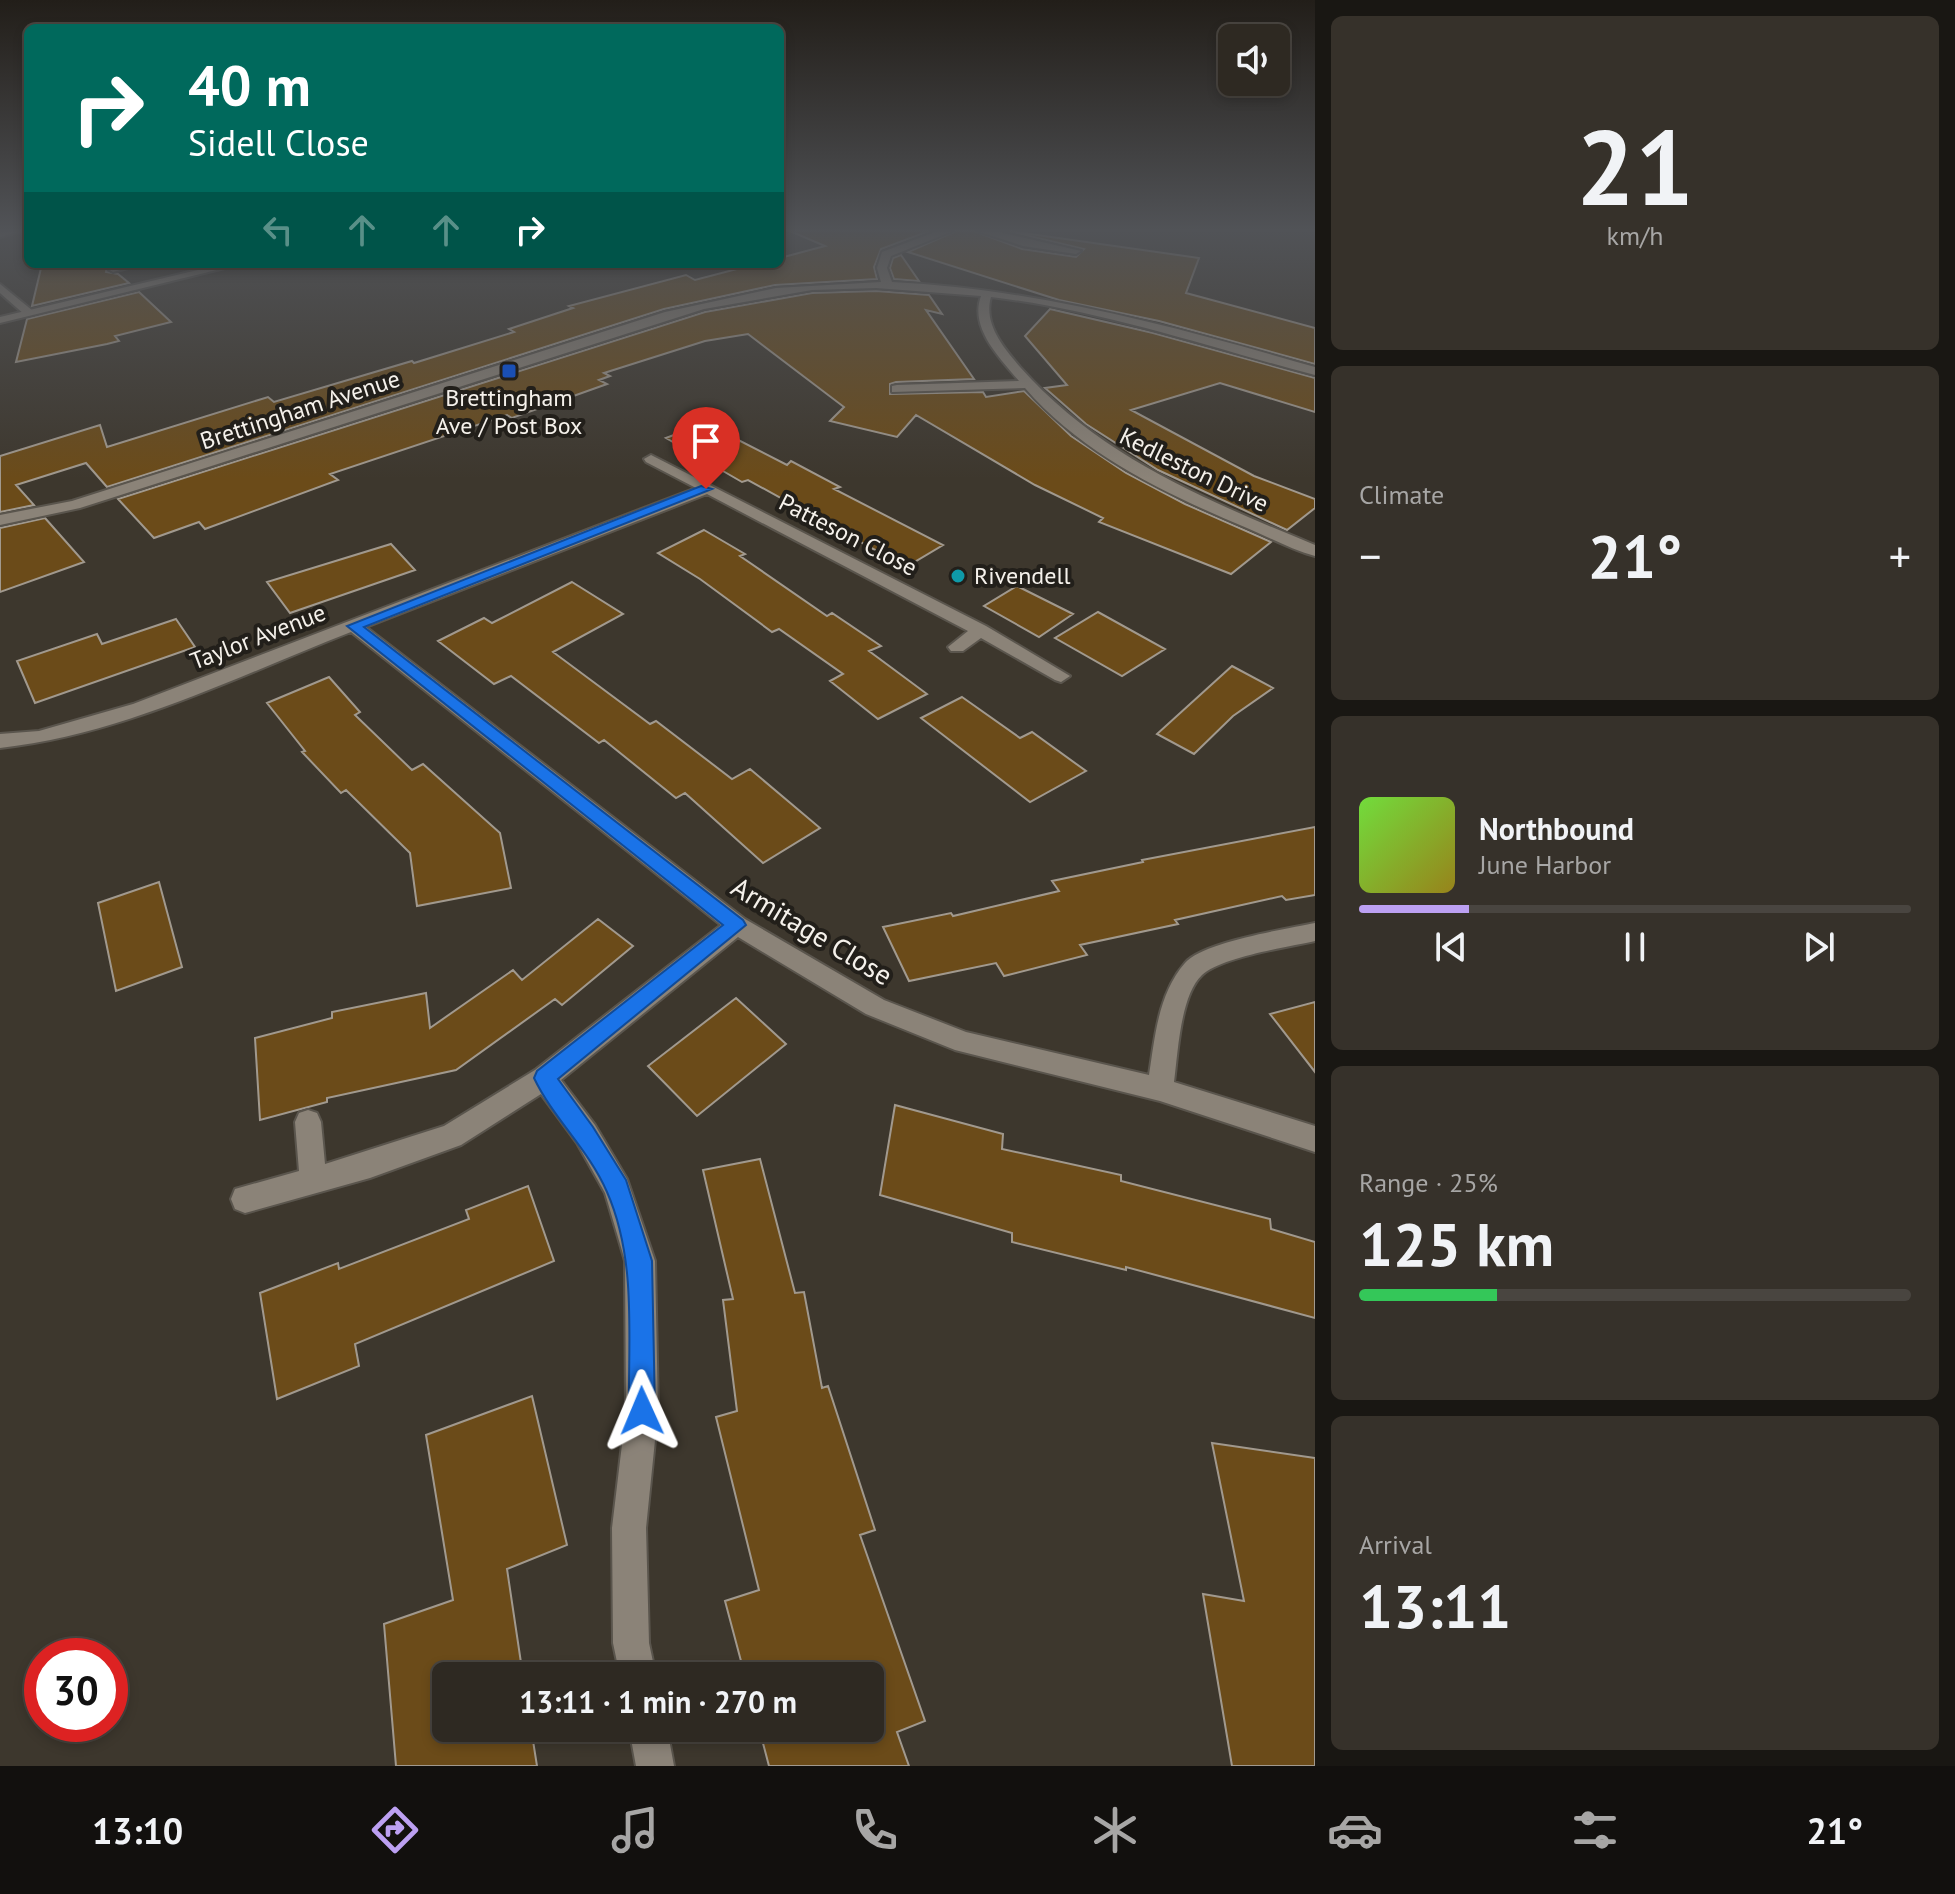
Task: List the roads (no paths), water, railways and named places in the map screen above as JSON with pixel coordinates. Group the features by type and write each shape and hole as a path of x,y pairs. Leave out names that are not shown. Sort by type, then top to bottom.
{"street":[{"path":"0,320 27,313"},
{"name":"Brettingham Avenue","path":"0,520 75,505 677,313"},
{"name":"Kedleston Drive","path":"981,313 984,324 1027,384 1072,429 1125,464 1216,509 1315,551"},
{"name":"Brettingham Avenue","path":"1100,313 1315,371"},
{"path":"897,389 1027,384"},
{"name":"Patteson Close","path":"651,459 980,630 1061,676"},
{"name":"Taylor Avenue","path":"0,741 39,737 140,708 706,489"},
{"name":"Armitage Close","path":"354,626 737,925 875,1007 964,1042 1160,1089 1315,1139"},
{"path":"957,647 980,630"},
{"path":"245,1199 370,1165 452,1136 544,1078 737,925"},
{"path":"1160,1089 1171,1011 1194,968 1240,947 1315,932"},
{"path":"544,1078 586,1134 617,1188 640,1261 642,1411 629,1528 631,1643 635,1662"},
{"path":"308,1122 313,1180"},
{"path":"651,1742 655,1766"}],"place":[{"name":"Brettingham Ave / Post Box","path":"509,371"},
{"name":"Rivendell","path":"958,576"}]}
